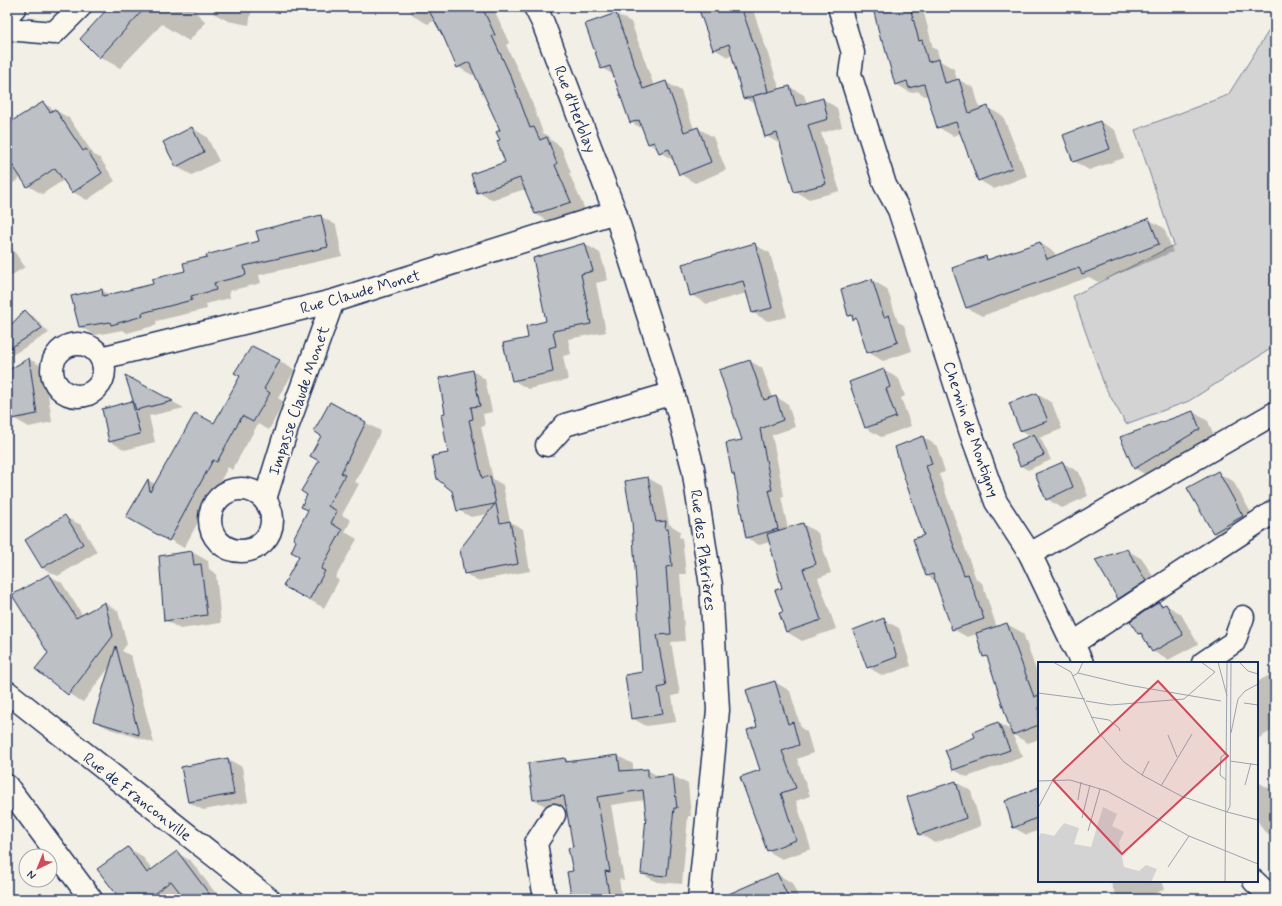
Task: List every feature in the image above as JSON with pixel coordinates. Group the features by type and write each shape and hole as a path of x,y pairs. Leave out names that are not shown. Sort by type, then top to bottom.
{"street":[{"path":"7,16 15,7"},
{"path":"7,28 54,33 80,7"},
{"name":"Rue d'Herblay","path":"535,7 548,37 615,212"},
{"name":"Chemin de Montigny","path":"839,7 853,53 850,74 885,185 899,210 971,433 996,502 1030,554 1077,654"},
{"name":"Rue Claude Monet","path":"102,358 333,301 615,212"},
{"name":"Rue des Platrières","path":"615,212 673,393 693,468 711,586 718,710 699,899"},
{"name":"Impasse Claude Monet","path":"265,499 288,425 333,301"},
{"path":"547,445 565,425 673,393"},
{"path":"1030,554 1275,413"},
{"path":"1077,654 1275,511"},
{"path":"1204,662 1234,642 1243,617"},
{"name":"Rue de Franconville","path":"7,692 269,899"},
{"path":"7,786 91,899"},
{"path":"545,899 536,842 554,815"},
{"path":"1255,882 1273,899"}],"shaded area":[{"path":"1275,21 1275,346 1189,401 1126,424 1105,387 1073,296 1174,245 1135,130 1228,95"}],"building":[{"path":"109,7 146,7 99,58 80,39"},
{"path":"427,7 482,7 495,35 492,36 512,79 530,128 534,127 540,140 547,137 557,164 555,165 571,202 535,214 520,178 477,193 471,174 505,162 497,141 500,140 496,132 500,130 469,62 457,68 444,38"},
{"path":"698,7 741,7 763,70 768,92 743,99 729,44 713,50"},
{"path":"894,7 910,7 919,41 922,40 928,62 939,59 945,83 959,79 969,113 988,106 1012,168 978,181 956,122 937,128 924,84 909,88 907,81 895,85 883,41 881,41 874,12"},
{"path":"616,13 643,89 666,81 684,132 698,127 711,162 679,175 669,149 659,153 654,142 648,144 639,120 630,123 610,66 601,69 585,24"},
{"path":"790,86 796,106 823,98 828,119 808,125 826,184 794,192 777,133 765,137 753,96"},
{"path":"43,102 50,112 55,109 83,151 86,149 102,173 72,193 55,168 27,187 7,157 7,124"},
{"path":"1100,121 1110,149 1073,162 1063,135"},
{"path":"192,127 204,152 176,167 163,142"},
{"path":"321,215 328,247 244,266 246,275 214,283 216,290 191,296 192,300 142,313 143,316 111,325 110,322 79,327 71,296 102,289 103,296 153,284 152,279 185,271 183,263 207,257 206,255 259,241 256,231"},
{"path":"1149,218 1159,244 1082,274 1079,268 966,308 952,268 986,256 987,260 1040,242 1047,259"},
{"path":"585,243 593,271 581,274 591,324 553,331 556,346 549,348 553,372 512,381 503,343 528,338 526,326 546,321 533,258"},
{"path":"755,243 772,308 752,313 743,281 690,296 682,264"},
{"path":"872,279 884,317 889,315 898,342 867,353 856,318 853,320 852,315 848,316 841,289"},
{"path":"25,310 42,328 7,350 7,329"},
{"path":"252,346 280,360 264,389 270,393 253,422 242,416 217,462 213,460 169,541 126,517 148,479 150,492 195,413 214,423 240,376 234,373"},
{"path":"29,358 37,414 12,419 10,405 7,407 7,371"},
{"path":"750,360 764,400 776,396 783,420 760,429 772,490 769,490 778,529 746,538 734,474 732,474 726,443 742,440 719,370"},
{"path":"884,369 890,387 886,389 896,417 865,428 849,382"},
{"path":"473,370 480,406 471,407 473,419 469,420 482,478 490,476 500,523 510,521 518,564 464,574 460,549 495,504 457,511 452,491 437,479 432,456 448,453 441,414 445,413 439,378"},
{"path":"125,375 173,401 136,410"},
{"path":"1037,393 1048,421 1020,431 1009,403"},
{"path":"132,401 140,434 109,442 102,409"},
{"path":"330,402 366,422 341,473 345,475 328,506 337,511 331,523 342,530 321,569 325,571 309,600 283,586 299,556 291,552 296,541 293,539 308,510 301,507 307,495 301,491 319,461 310,456 321,436 314,431"},
{"path":"1193,411 1200,429 1134,469 1120,437"},
{"path":"1034,434 1044,455 1020,466 1011,444"},
{"path":"923,436 932,464 926,466 964,575 968,574 984,619 952,630 933,574 926,576 913,539 924,535 895,447"},
{"path":"1063,462 1073,487 1046,500 1035,474"},
{"path":"1218,471 1243,516 1213,533 1187,488"},
{"path":"648,477 656,522 666,521 665,529 668,529 672,566 666,567 671,634 657,635 666,686 658,688 663,714 631,719 625,675 642,672 632,522 625,481"},
{"path":"65,515 83,544 42,568 25,540"},
{"path":"803,523 816,564 803,569 821,620 786,632 779,613 783,612 775,590 782,588 767,534"},
{"path":"1127,549 1146,581 1118,599 1095,560"},
{"path":"192,551 194,565 201,564 207,615 164,621 159,556"},
{"path":"49,574 76,618 105,602 113,636 68,695 35,669 48,653 12,595"},
{"path":"1159,602 1161,606 1166,604 1183,635 1152,652 1141,633 1138,634 1130,621"},
{"path":"884,618 897,657 867,668 853,630"},
{"path":"1007,623 1034,697 1038,695 1038,725 1012,735 987,656 983,657 976,633"},
{"path":"116,646 129,698 139,735 93,721"},
{"path":"775,681 788,724 793,722 799,745 782,751 796,788 781,793 796,840 767,851 740,777 760,770 747,730 757,727 746,690"},
{"path":"998,722 1010,750 953,770 945,750 975,737 973,732"},
{"path":"618,755 620,771 648,769 648,778 673,775 677,808 674,808 667,876 641,874 646,816 643,790 597,797 610,872 605,871 610,899 577,899 576,894 571,895 567,872 573,871 568,848 573,847 564,796 533,800 528,763 565,758 566,762"},
{"path":"228,758 234,794 188,802 181,767"},
{"path":"956,781 966,818 919,835 907,797"},
{"path":"1038,787 1038,817 1013,828 1005,801"},
{"path":"128,847 147,873 177,851 213,899 185,899 171,881 147,899 120,899 97,869"},
{"path":"777,873 789,899 717,899"}]}
